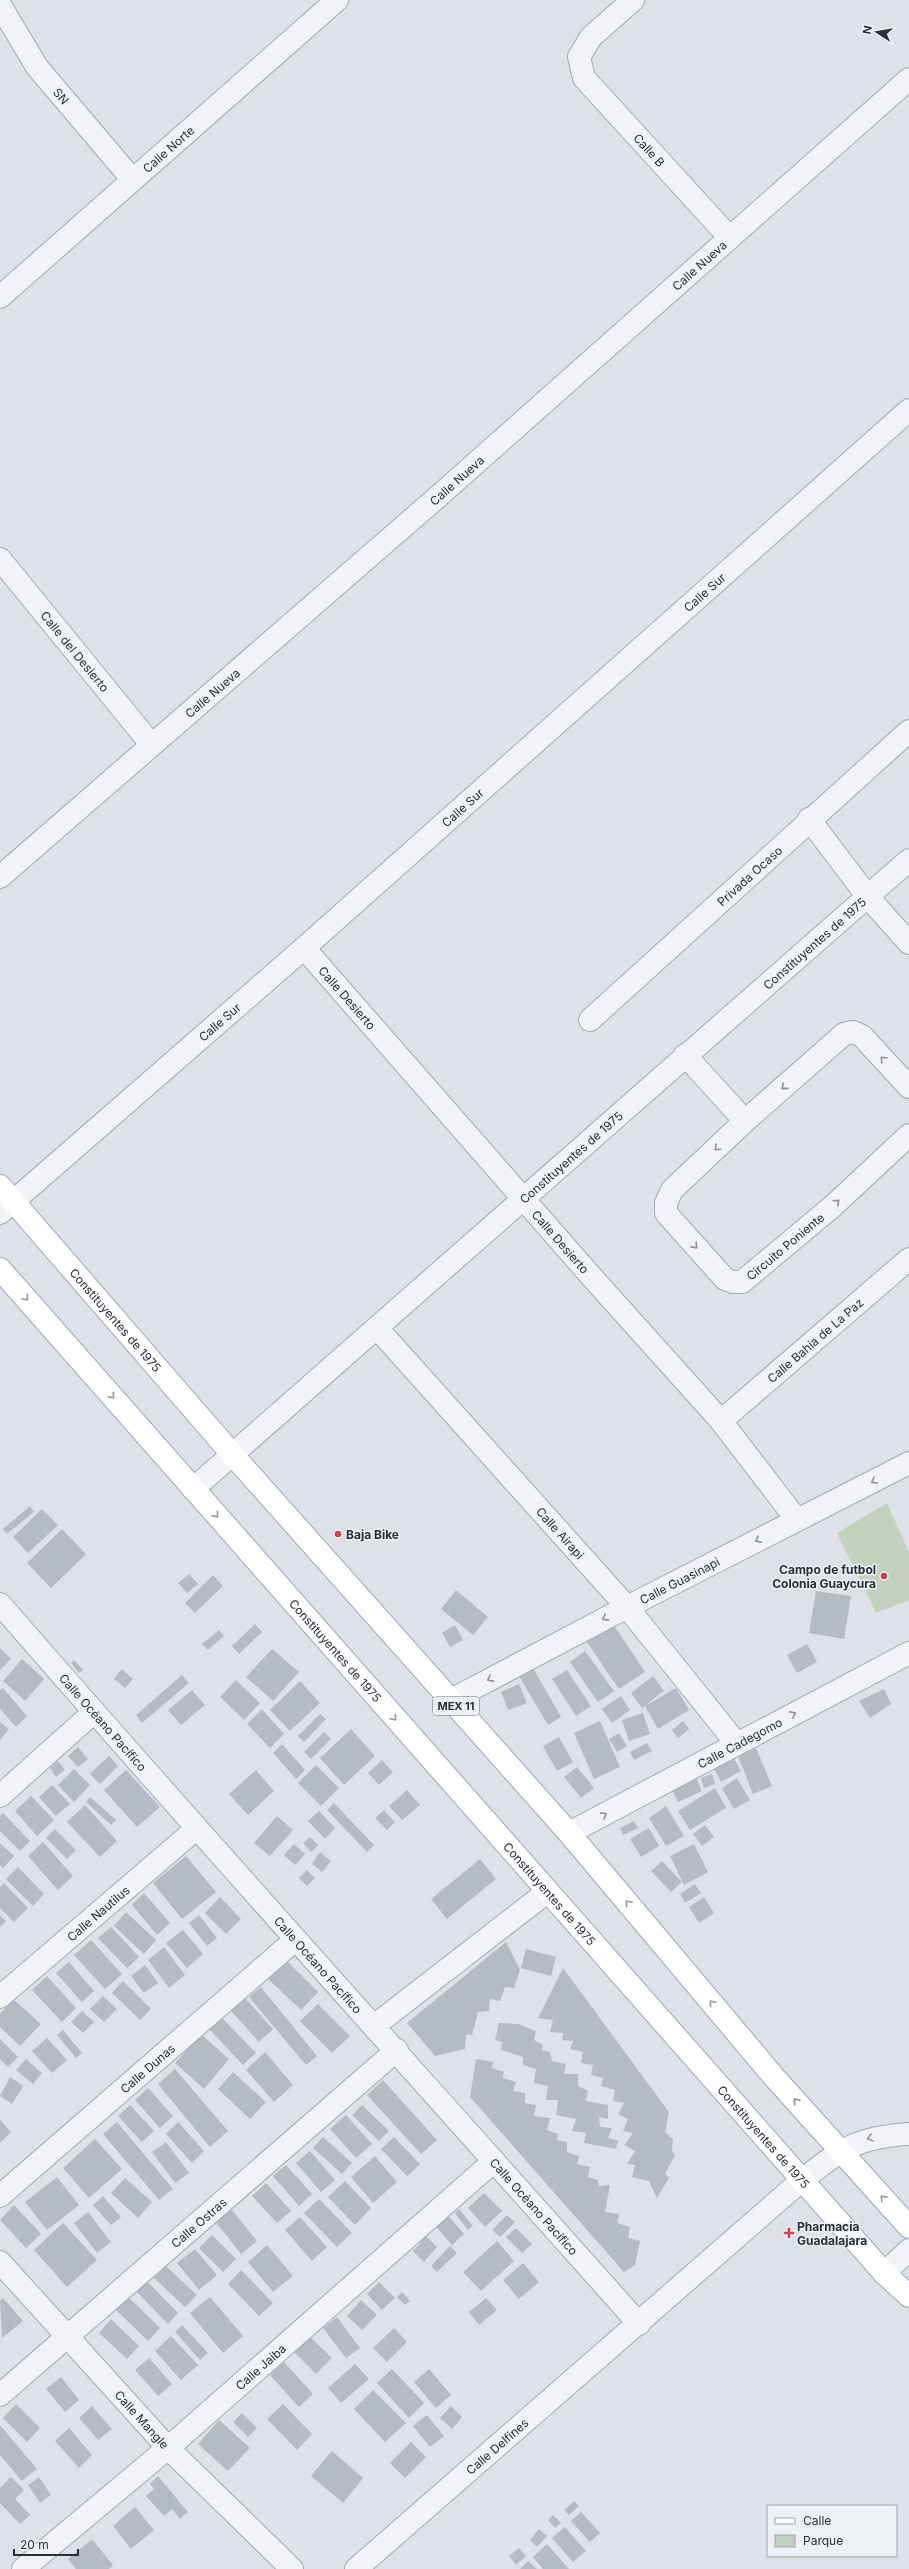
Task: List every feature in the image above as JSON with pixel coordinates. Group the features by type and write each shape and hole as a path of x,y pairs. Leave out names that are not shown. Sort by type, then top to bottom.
{"main road":[{"name":"Constituyentes de 1975","path":"4,1200 569,1833 774,2077 909,2227"},
{"name":"Constituyentes de 1975","path":"0,1269 884,2273 909,2296"}],"street":[{"name":"Calle Norte","path":"0,298 132,179 337,0"},
{"name":"Calle B","path":"633,0 590,37 579,57 584,78 730,238"},
{"name":"SN","path":"0,5 37,67 132,179"},
{"name":"Calle Nueva","path":"0,877 151,744 433,501 909,79"},
{"name":"Calle Sur","path":"4,1200 304,948 909,410"},
{"name":"Calle del Desierto","path":"0,559 151,744"},
{"name":"Privada Ocaso","path":"590,1020 809,819 909,731"},
{"path":"809,819 868,897 909,943"},
{"name":"Constituyentes de 1975","path":"193,1489 525,1199 685,1055 909,860"},
{"name":"Calle Desierto","path":"304,948 590,1275 721,1421 797,1520"},
{"name":"Circuito Poniente","path":"909,1087 862,1036 853,1032 844,1034 746,1121 672,1190 666,1203 666,1213 725,1279 733,1282 742,1282 833,1206 909,1135"},
{"path":"685,1055 746,1121"},
{"name":"Calle Bahia de La Paz","path":"721,1421 909,1260"},
{"name":"Calle Airapi","path":"377,1328 627,1607 737,1744"},
{"name":"Calle Guasinapi","path":"451,1700 627,1607 909,1463"},
{"name":"Calle Océano Pacífico","path":"0,1604 196,1829 295,1940 397,2050 639,2324"},
{"name":"Calle Cadegomo","path":"569,1833 909,1652"},
{"path":"0,1796 94,1712"},
{"name":"Calle Nautilus","path":"0,1997 196,1829"},
{"path":"374,2026 547,1892"},
{"name":"Calle Dunas","path":"0,2196 295,1940"},
{"name":"Calle Ostras","path":"0,2395 397,2050"},
{"name":"Calle Delfines","path":"356,2569 639,2324 802,2180 840,2151 874,2137 909,2134"},
{"name":"Calle Jaiba","path":"23,2569 168,2448 494,2161"},
{"path":"884,2273 909,2250"},
{"name":"Calle Mangle","path":"0,2262 168,2448 292,2569"}],"green space":[{"name":"Campo de futbol Colonia Guaycura","path":"887,1503 909,1552 909,1600 876,1613 837,1533"}],"building":[{"path":"30,1506 34,1512 7,1534 3,1529"},
{"path":"42,1509 58,1525 28,1553 13,1537"},
{"path":"62,1529 86,1554 51,1588 27,1563"},
{"path":"189,1574 198,1584 187,1593 178,1583"},
{"path":"213,1575 223,1586 195,1613 185,1603"},
{"path":"456,1590 488,1617 473,1635 441,1609"},
{"path":"816,1591 851,1596 844,1639 809,1633"},
{"path":"255,1624 262,1632 239,1654 232,1646"},
{"path":"613,1624 645,1672 619,1689 587,1642"},
{"path":"455,1625 463,1640 450,1647 442,1633"},
{"path":"219,1630 224,1636 208,1650 202,1644"},
{"path":"807,1644 817,1662 797,1673 787,1655"},
{"path":"0,1648 11,1659 0,1670"},
{"path":"272,1649 299,1672 273,1701 246,1677"},
{"path":"585,1651 614,1691 598,1702 570,1662"},
{"path":"22,1659 44,1679 25,1701 3,1681"},
{"path":"74,1660 83,1670 79,1673 71,1663"},
{"path":"533,1668 561,1717 548,1725 519,1676"},
{"path":"122,1669 133,1679 125,1688 114,1679"},
{"path":"567,1670 591,1706 576,1716 552,1679"},
{"path":"182,1675 189,1683 142,1723 136,1715"},
{"path":"653,1676 664,1691 642,1708 631,1693"},
{"path":"236,1680 260,1703 244,1720 220,1697"},
{"path":"300,1681 320,1703 290,1731 270,1710"},
{"path":"519,1684 527,1703 508,1710 501,1692"},
{"path":"3,1688 27,1716 16,1727 0,1709 0,1690"},
{"path":"676,1688 689,1710 658,1729 645,1706"},
{"path":"884,1689 891,1704 870,1718 859,1701"},
{"path":"192,1690 205,1705 181,1725 168,1710"},
{"path":"621,1696 630,1710 612,1723 602,1709"},
{"path":"262,1709 284,1734 270,1748 247,1724"},
{"path":"643,1713 650,1734 629,1741 622,1720"},
{"path":"320,1714 326,1719 304,1742 298,1736"},
{"path":"600,1721 620,1767 594,1779 574,1733"},
{"path":"683,1721 689,1729 678,1738 672,1730"},
{"path":"0,1722 9,1729 0,1740"},
{"path":"351,1729 375,1756 344,1785 320,1758"},
{"path":"324,1732 331,1739 311,1759 304,1752"},
{"path":"619,1733 627,1746 617,1752 609,1739"},
{"path":"559,1737 573,1762 557,1771 543,1746"},
{"path":"647,1743 652,1751 634,1760 630,1752"},
{"path":"282,1744 305,1770 296,1779 273,1753"},
{"path":"78,1747 88,1759 78,1767 68,1756"},
{"path":"756,1748 772,1786 753,1794 738,1756"},
{"path":"109,1756 118,1766 100,1784 90,1774"},
{"path":"734,1758 741,1771 721,1782 714,1769"},
{"path":"382,1760 393,1772 379,1785 368,1773"},
{"path":"58,1761 65,1770 56,1777 50,1768"},
{"path":"316,1765 339,1788 321,1806 298,1783"},
{"path":"577,1767 594,1788 581,1798 564,1777"},
{"path":"74,1769 90,1785 74,1802 58,1785"},
{"path":"126,1770 160,1807 137,1827 104,1790"},
{"path":"256,1770 274,1791 248,1815 229,1794"},
{"path":"712,1774 715,1784 704,1788 701,1778"},
{"path":"695,1776 702,1791 678,1802 671,1787"},
{"path":"737,1778 750,1800 734,1809 722,1788"},
{"path":"52,1785 70,1804 56,1816 39,1797"},
{"path":"715,1788 726,1808 690,1830 678,1811"},
{"path":"407,1790 420,1805 402,1820 389,1806"},
{"path":"31,1796 54,1820 37,1836 15,1811"},
{"path":"90,1797 116,1820 111,1825 86,1802"},
{"path":"334,1803 374,1845 367,1852 327,1810"},
{"path":"85,1805 117,1841 100,1857 67,1822"},
{"path":"666,1806 684,1836 666,1846 649,1818"},
{"path":"384,1810 395,1822 387,1830 375,1818"},
{"path":"319,1811 335,1828 325,1839 308,1821"},
{"path":"3,1813 30,1841 20,1851 0,1831 0,1816"},
{"path":"277,1816 293,1830 270,1856 254,1843"},
{"path":"634,1821 638,1828 623,1835 620,1828"},
{"path":"705,1825 714,1837 702,1846 693,1834"},
{"path":"649,1828 659,1846 641,1857 630,1839"},
{"path":"55,1829 76,1850 67,1859 46,1838"},
{"path":"310,1837 318,1845 311,1852 303,1843"},
{"path":"43,1842 73,1876 58,1890 28,1856"},
{"path":"0,1843 14,1856 3,1868 0,1865"},
{"path":"294,1844 305,1854 295,1865 284,1855"},
{"path":"694,1844 708,1872 684,1885 670,1856"},
{"path":"320,1852 331,1861 322,1872 312,1864"},
{"path":"186,1856 216,1892 182,1919 153,1883"},
{"path":"480,1859 496,1879 447,1919 431,1899"},
{"path":"662,1861 682,1882 671,1892 651,1871"},
{"path":"18,1867 44,1894 33,1906 6,1879"},
{"path":"307,1870 315,1878 307,1886 299,1878"},
{"path":"4,1883 28,1908 14,1922 0,1908 0,1887"},
{"path":"695,1884 701,1893 685,1903 680,1894"},
{"path":"144,1893 170,1923 157,1935 132,1905"},
{"path":"220,1897 241,1919 226,1934 205,1913"},
{"path":"704,1897 714,1913 699,1923 689,1907"},
{"path":"126,1912 156,1940 144,1954 114,1926"},
{"path":"0,1915 6,1921 0,1927"},
{"path":"199,1915 217,1938 207,1946 189,1923"},
{"path":"111,1927 139,1957 127,1968 98,1938"},
{"path":"183,1930 203,1954 187,1968 166,1943"},
{"path":"91,1940 122,1974 105,1989 74,1955"},
{"path":"506,1942 520,1970 514,1988 505,1987 500,2001 490,1999 489,2011 478,2012 472,2035 466,2034 465,2049 435,2056 407,2023"},
{"path":"164,1947 185,1975 169,1988 148,1960"},
{"path":"526,1949 556,1957 551,1976 521,1968"},
{"path":"285,1959 318,1992 301,2010 267,1978"},
{"path":"69,1962 94,1991 82,2002 56,1973"},
{"path":"145,1965 158,1983 144,1993 131,1976"},
{"path":"563,1968 669,2112 665,2132 673,2139 672,2151 675,2155 665,2174 669,2178 657,2198 649,2181 632,2177 635,2165 627,2164 635,2151 624,2145 633,2133 623,2131 628,2119 618,2114 624,2103 613,2101 615,2090 601,2086 603,2078 591,2075 593,2065 581,2063 583,2052 570,2049 573,2041 562,2040 563,2033 550,2032 553,2020 538,2018"},
{"path":"47,1976 76,2008 62,2022 32,1990"},
{"path":"123,1981 151,2009 140,2020 112,1993"},
{"path":"261,1987 317,2056 306,2065 249,1997"},
{"path":"103,1996 117,2009 104,2022 90,2009"},
{"path":"245,1998 273,2029 259,2042 231,2011"},
{"path":"13,1999 41,2024 20,2046 0,2027 0,2014"},
{"path":"318,2004 350,2036 332,2053 300,2021"},
{"path":"82,2011 94,2022 83,2033 71,2022"},
{"path":"221,2017 256,2053 243,2065 209,2029"},
{"path":"499,2023 518,2024 536,2031 534,2040 543,2045 542,2050 550,2052 552,2061 566,2064 564,2074 578,2074 578,2086 588,2091 586,2101 608,2105 608,2119 599,2117 600,2127 612,2128 608,2138 618,2141 616,2149 584,2143 586,2133 572,2131 576,2119 556,2115 558,2100 546,2100 548,2086 534,2083 536,2069 523,2065 523,2057 501,2050 502,2042 495,2040"},
{"path":"63,2030 82,2053 76,2058 57,2035"},
{"path":"201,2034 229,2059 204,2089 175,2063"},
{"path":"47,2038 67,2060 52,2073 32,2051"},
{"path":"0,2039 18,2057 8,2067 0,2059"},
{"path":"265,2052 293,2085 274,2102 246,2070"},
{"path":"26,2059 42,2073 33,2084 16,2070"},
{"path":"476,2059 493,2062 492,2068 504,2072 503,2078 516,2082 513,2091 525,2093 525,2103 536,2105 534,2116 550,2118 547,2130 558,2134 557,2140 567,2142 567,2152 579,2156 577,2164 590,2167 588,2177 598,2180 599,2186 610,2185 605,2212 619,2214 617,2223 630,2227 628,2238 640,2241 635,2265 624,2272 470,2097"},
{"path":"175,2069 228,2131 210,2147 158,2084"},
{"path":"233,2072 266,2102 250,2119 218,2089"},
{"path":"10,2077 23,2086 12,2104 0,2096"},
{"path":"383,2080 437,2140 421,2154 367,2095"},
{"path":"148,2088 173,2116 160,2128 135,2100"},
{"path":"130,2105 154,2131 142,2142 118,2116"},
{"path":"362,2105 389,2131 379,2141 352,2115"},
{"path":"346,2115 372,2144 356,2158 330,2129"},
{"path":"0,2120 11,2132 0,2143"},
{"path":"117,2122 173,2189 159,2200 103,2134"},
{"path":"178,2122 204,2151 192,2163 166,2134"},
{"path":"323,2137 352,2163 342,2174 313,2148"},
{"path":"394,2137 420,2164 407,2176 381,2149"},
{"path":"95,2139 122,2169 89,2198 63,2168"},
{"path":"166,2142 189,2173 175,2183 152,2152"},
{"path":"310,2151 335,2180 321,2192 296,2163"},
{"path":"375,2156 397,2182 373,2203 351,2177"},
{"path":"286,2165 312,2194 299,2206 273,2176"},
{"path":"57,2177 79,2205 47,2230 25,2202"},
{"path":"125,2178 152,2202 138,2218 111,2193"},
{"path":"345,2181 371,2208 355,2225 328,2197"},
{"path":"266,2183 291,2211 277,2223 252,2196"},
{"path":"484,2193 502,2211 485,2227 468,2208"},
{"path":"103,2196 121,2217 111,2225 93,2205"},
{"path":"319,2199 352,2233 337,2247 304,2213"},
{"path":"14,2205 41,2234 26,2248 0,2220"},
{"path":"459,2209 473,2226 468,2230 455,2213"},
{"path":"232,2210 257,2241 241,2254 216,2222"},
{"path":"88,2212 111,2242 97,2253 74,2223"},
{"path":"446,2213 464,2234 452,2245 434,2224"},
{"path":"507,2215 515,2222 500,2237 492,2230"},
{"path":"300,2217 327,2247 312,2261 285,2230"},
{"path":"63,2223 97,2260 67,2287 34,2250"},
{"path":"516,2228 532,2244 522,2253 506,2237"},
{"path":"212,2235 236,2259 223,2272 199,2248"},
{"path":"426,2236 437,2247 424,2262 413,2251"},
{"path":"497,2241 514,2261 481,2291 463,2272"},
{"path":"267,2245 293,2276 273,2292 248,2262"},
{"path":"450,2246 457,2253 437,2272 431,2266"},
{"path":"195,2249 217,2275 199,2290 177,2263"},
{"path":"523,2263 539,2282 519,2299 503,2280"},
{"path":"166,2266 197,2295 185,2307 154,2278"},
{"path":"241,2270 273,2303 259,2316 228,2284"},
{"path":"146,2280 178,2313 168,2324 136,2291"},
{"path":"379,2282 395,2298 382,2310 367,2294"},
{"path":"402,2292 410,2301 405,2305 397,2297"},
{"path":"128,2297 160,2328 148,2341 116,2310"},
{"path":"210,2297 243,2336 223,2353 190,2313"},
{"path":"3,2298 23,2321 2,2338 0,2301"},
{"path":"486,2298 497,2310 479,2325 469,2312"},
{"path":"361,2300 377,2315 362,2330 347,2316"},
{"path":"337,2317 360,2348 346,2358 323,2328"},
{"path":"111,2319 139,2346 127,2359 99,2333"},
{"path":"182,2325 208,2353 200,2360 175,2332"},
{"path":"394,2328 407,2342 387,2362 373,2348"},
{"path":"308,2335 332,2358 316,2374 293,2351"},
{"path":"171,2336 198,2365 181,2380 155,2351"},
{"path":"149,2358 172,2384 158,2396 135,2370"},
{"path":"284,2362 313,2394 299,2407 270,2375"},
{"path":"355,2364 369,2379 341,2403 328,2388"},
{"path":"392,2369 424,2403 409,2418 377,2383"},
{"path":"429,2369 451,2395 436,2408 414,2382"},
{"path":"61,2377 79,2400 65,2412 46,2389"},
{"path":"373,2390 406,2423 385,2442 354,2409"},
{"path":"16,2404 40,2428 27,2442 3,2418"},
{"path":"283,2404 312,2434 297,2450 267,2419"},
{"path":"92,2406 112,2429 98,2440 79,2418"},
{"path":"451,2406 462,2417 452,2429 440,2418"},
{"path":"242,2413 257,2428 248,2437 233,2422"},
{"path":"427,2415 444,2436 430,2447 413,2426"},
{"path":"219,2420 250,2448 228,2471 198,2444"},
{"path":"0,2425 37,2469 22,2481 0,2455"},
{"path":"69,2428 92,2455 79,2468 55,2441"},
{"path":"411,2442 426,2457 405,2478 390,2463"},
{"path":"332,2451 363,2478 343,2503 311,2476"},
{"path":"158,2476 188,2512 180,2519 172,2509 164,2516 146,2496 154,2489 150,2484"},
{"path":"11,2477 24,2490 15,2499 30,2515 20,2524 0,2503 0,2488"},
{"path":"39,2477 51,2495 40,2503 28,2485"},
{"path":"574,2501 579,2506 569,2515 564,2510"},
{"path":"135,2507 154,2530 131,2549 113,2526"},
{"path":"581,2512 600,2533 590,2542 571,2521"},
{"path":"553,2515 561,2523 555,2528 548,2520"},
{"path":"565,2527 586,2551 573,2562 552,2538"},
{"path":"539,2529 547,2536 537,2547 530,2540"},
{"path":"92,2539 113,2565 109,2569 76,2569 68,2559"},
{"path":"547,2544 569,2569 543,2569 533,2557"},
{"path":"519,2548 526,2556 516,2565 509,2556"},
{"path":"528,2561 537,2569 520,2569"}],"place":[{"name":"Baja Bike","path":"338,1534"},
{"name":"Campo de futbol Colonia Guaycura","path":"884,1576"},
{"name":"Pharmacia Guadalajara","path":"789,2233"}]}
